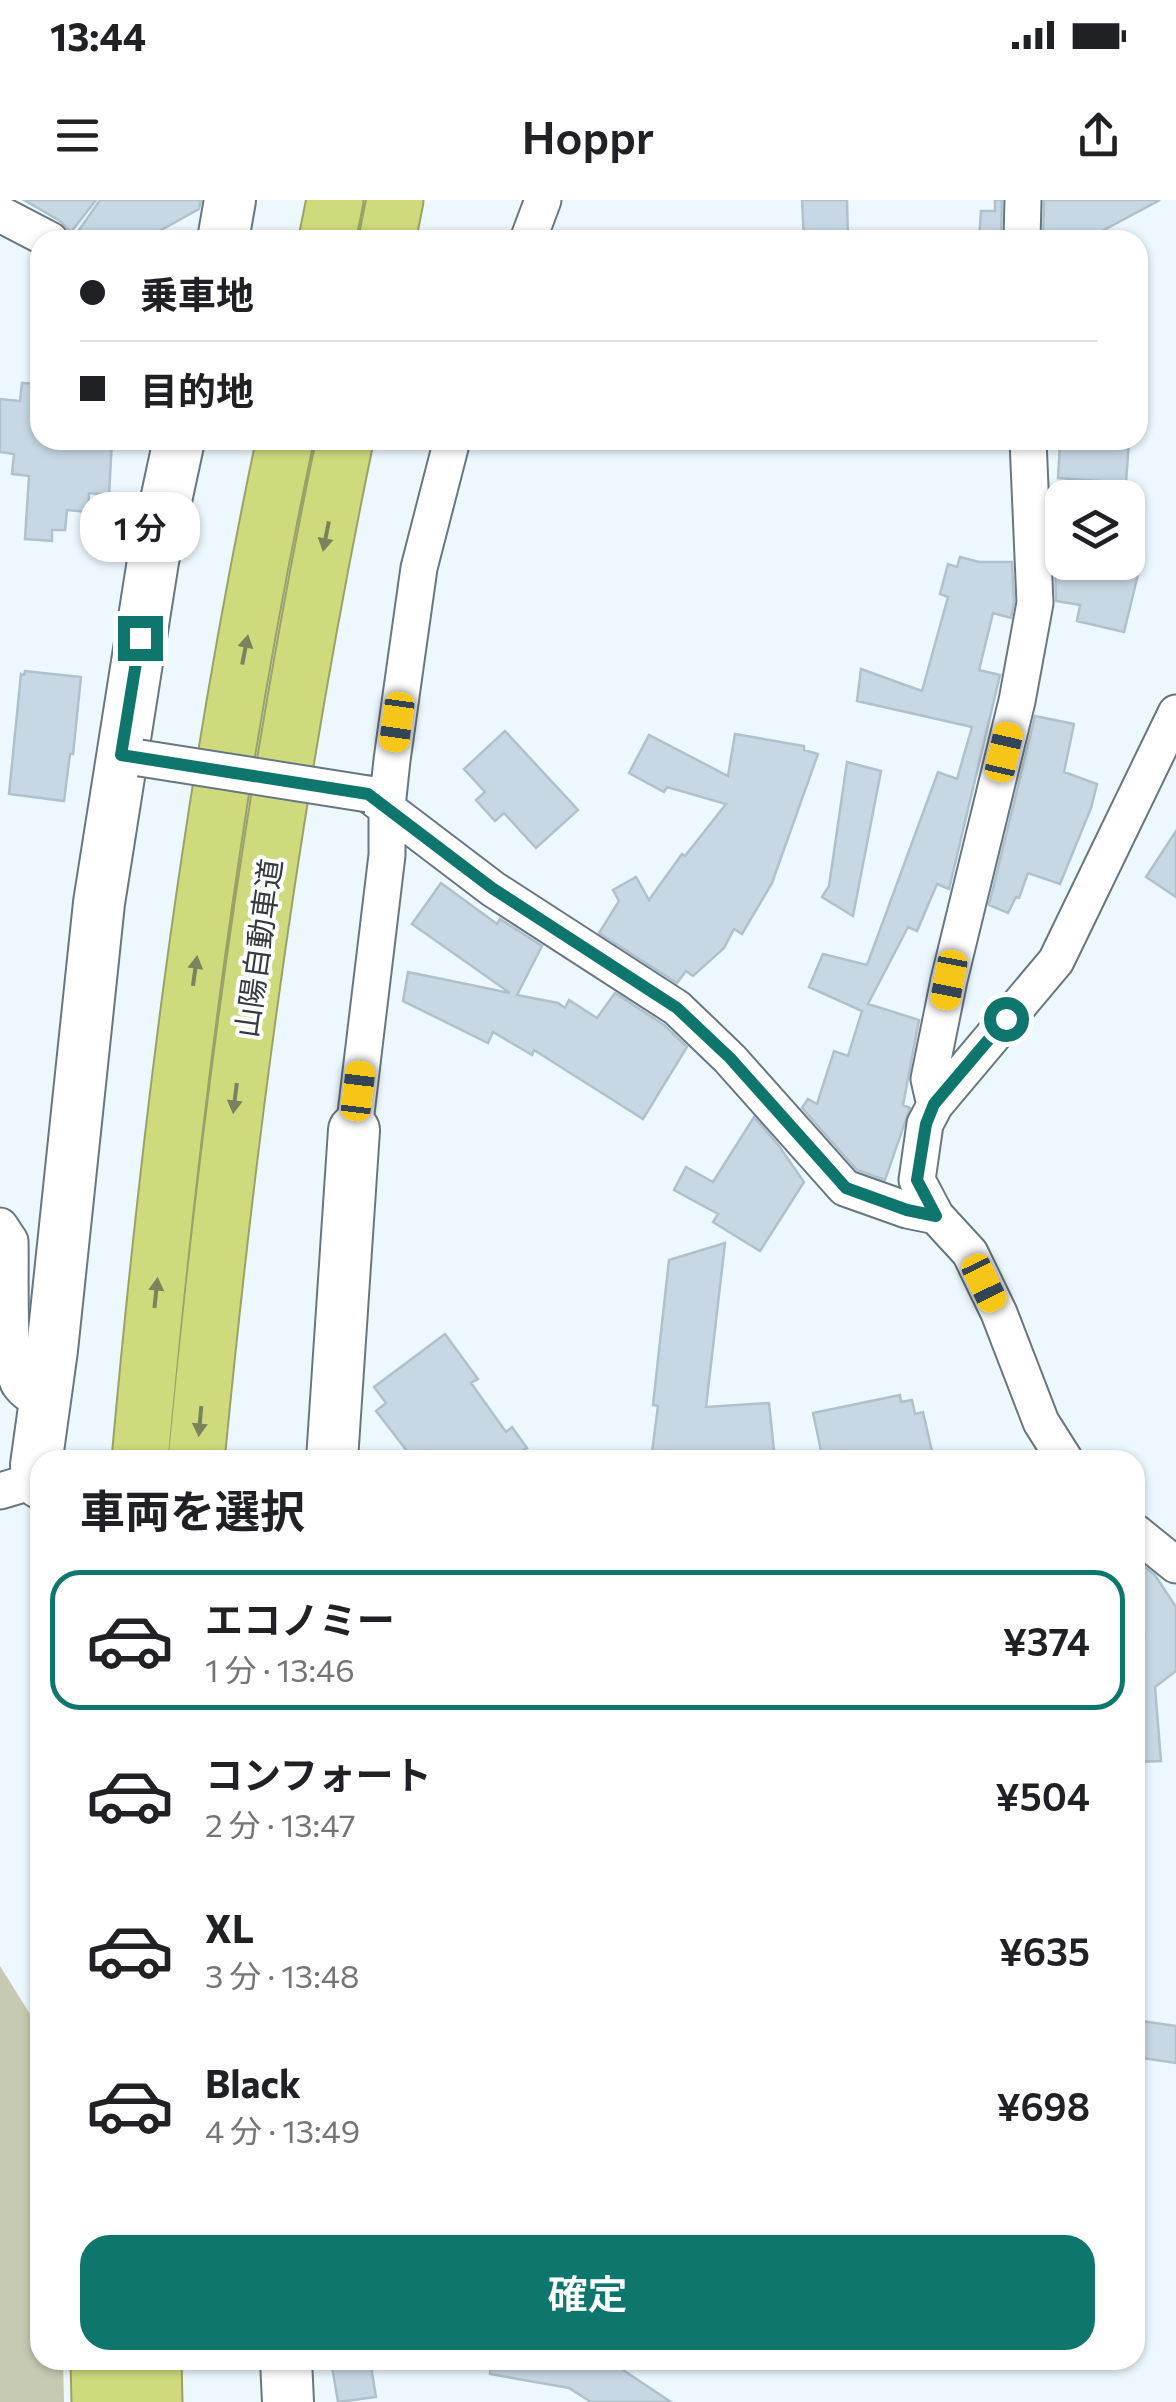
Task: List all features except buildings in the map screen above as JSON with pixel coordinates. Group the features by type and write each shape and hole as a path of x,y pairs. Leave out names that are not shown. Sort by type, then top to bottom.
{"highway":[{"path":"329,230 336,200"},
{"path":"388,230 395,200"},
{"name":"山陽自動車道","path":"141,1450 183,1052 230,734 283,450"},
{"name":"山陽自動車道","path":"197,1450 238,1076 287,743 343,450"},
{"path":"99,2370 100,2402"},
{"path":"152,2370 154,2402"}],"street":[{"path":"225,230 230,200"},
{"path":"532,230 543,200"},
{"path":"1022,230 1023,200"},
{"path":"0,214 31,230"},
{"path":"34,1450 44,1403 99,903 130,757 153,560 176,450"},
{"path":"333,1450 354,1130 387,856 377,801 419,568 449,450"},
{"path":"934,1104 930,1079 942,1013 1016,701 1035,603 1028,450"},
{"path":"1058,1450 1041,1422 999,1313 970,1254 936,1216 917,1180 926,1124 934,1104 1056,961 1176,713"},
{"path":"130,757 377,801 492,888 677,1008 730,1058 846,1188 936,1216"},
{"path":"0,1226 10,1240 12,1359 17,1382 44,1403"},
{"path":"1145,1540 1176,1565"},
{"path":"286,2370 288,2402"}],"green space":[{"path":"0,1966 30,2014 30,2370 63,2370 64,2402 0,2402"}],"route":[{"path":"140,638 121,755 368,794 492,888 677,1008 730,1058 846,1188 936,1216 917,1180 926,1124 934,1104 1006,1019"}]}
